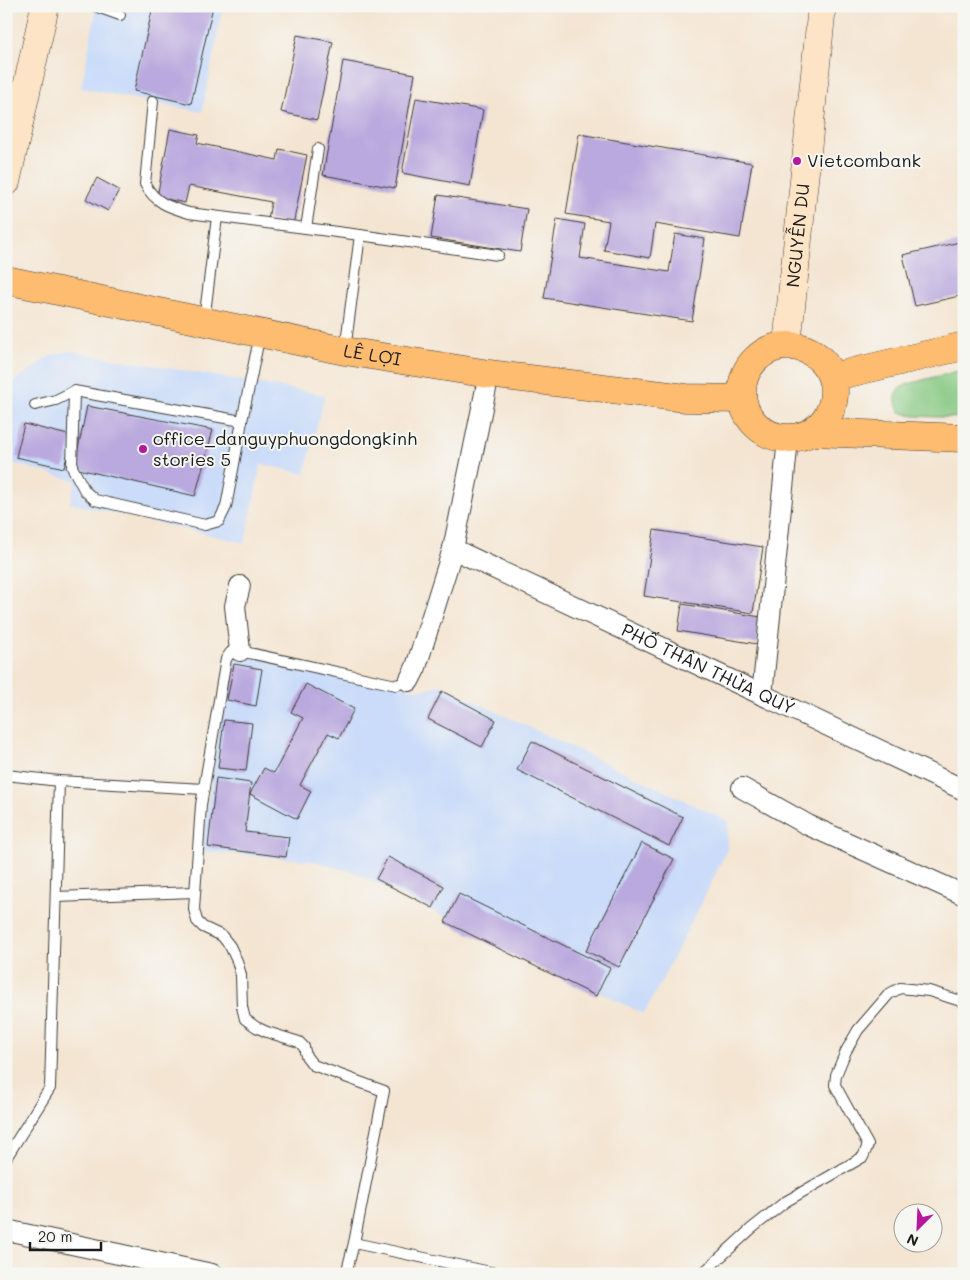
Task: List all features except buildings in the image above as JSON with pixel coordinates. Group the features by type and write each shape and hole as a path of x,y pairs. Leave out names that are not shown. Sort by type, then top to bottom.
{"main road":[{"path":"6,182 45,6"},
{"name":"NGUYỄN DU","path":"787,345 822,6"},
{"name":"LÊ LỢI","path":"6,280 345,351 489,374 686,398 742,400"},
{"path":"801,435 825,421 832,408 835,392 832,376 822,360 806,349 787,345 771,348 757,356 748,368 742,384 742,400 747,415 758,428 772,436 964,438"},
{"path":"832,376 964,346"}],"street":[{"path":"409,681 416,667 453,549 489,374"},
{"path":"762,695 801,435"},
{"name":"PHỐ THÂN THỪA QUÝ","path":"453,549 964,790"},
{"path":"240,586 235,606 240,651"},
{"path":"742,788 808,825 964,895"},
{"path":"6,1230 212,1274"}],"lane":[{"path":"95,6 120,15"},
{"path":"154,101 145,184 150,194 168,207 188,213 498,255"},
{"path":"306,228 318,149"},
{"path":"204,321 217,217"},
{"path":"345,351 360,235"},
{"path":"74,391 72,467 85,491 95,500 205,525 220,521 226,507 260,333"},
{"path":"35,405 56,400 74,391 242,421"},
{"path":"346,1274 354,1243 384,1091 313,1065 306,1056 304,1047 299,1042 267,1032 245,1019 242,1007 241,975 237,961 230,946 222,936 203,927 197,921 194,909 201,805 226,659 231,652 240,651 396,685 409,681"},
{"path":"6,775 59,781 204,789"},
{"path":"6,1158 50,1088 59,781"},
{"path":"56,897 195,892"},
{"path":"702,1274 751,1229 785,1202 863,1157 868,1145 835,1085 836,1076 846,1051 858,1030 889,994 900,988 929,991 964,1002"},
{"path":"354,1243 500,1274"}],"shaded area":[{"path":"97,6 223,6 202,112 81,88"},
{"path":"70,351 325,395 305,474 261,464 245,543 70,503 76,481 6,461 6,389 18,378 50,356"},
{"path":"228,651 421,690 440,685 728,821 727,850 644,1014 356,873 312,861 202,851"}],"green space":[{"path":"964,369 964,418 914,416 900,412 895,395 898,389 908,384"}],"place":[{"name":"Vietcombank","path":"797,161"},
{"name":"office_danguyphuongdongkinh stories 5","path":"143,449"}]}
